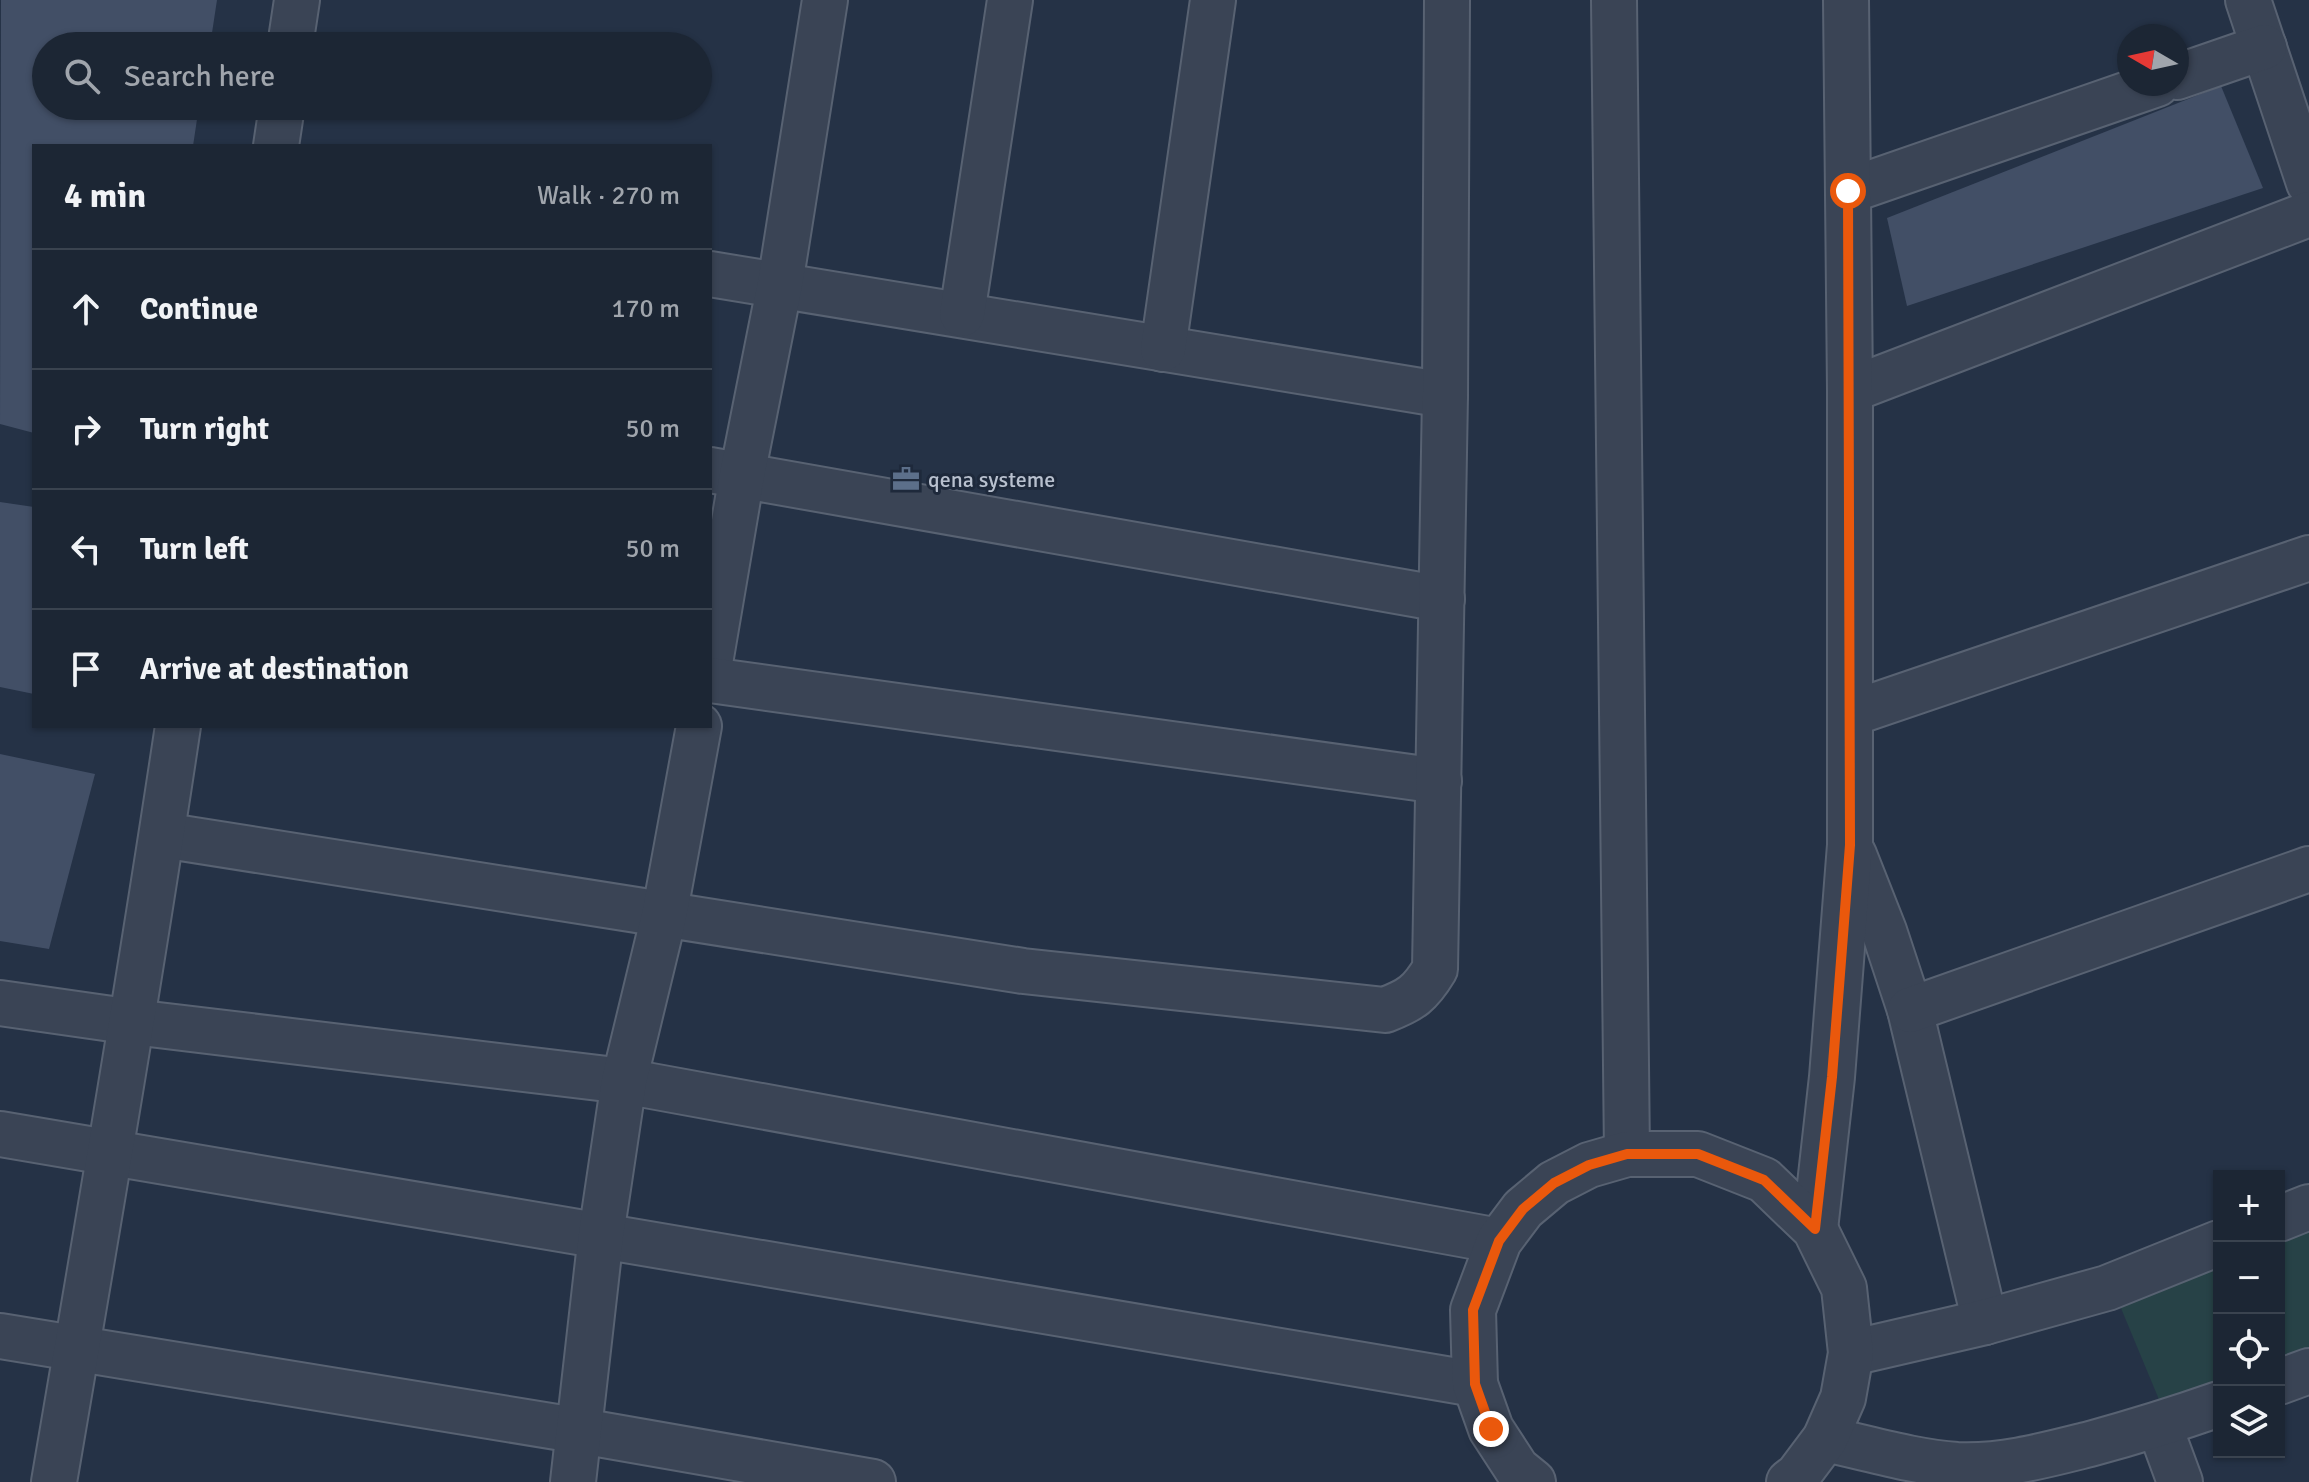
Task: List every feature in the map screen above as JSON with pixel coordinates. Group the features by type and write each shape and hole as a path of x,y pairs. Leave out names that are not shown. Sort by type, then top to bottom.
{"street":[{"path":"292,32 297,0"},
{"path":"712,639 726,473 780,284 825,0"},
{"path":"962,314 1010,0"},
{"path":"1163,349 1213,0"},
{"path":"162,835 1023,971 1385,1010 1409,1001 1424,989 1435,969 1445,395 1447,0"},
{"path":"1614,0 1627,1154"},
{"path":"1815,1229 1832,1077 1850,845 1846,0"},
{"path":"2248,0 2309,183"},
{"path":"2189,73 2264,47"},
{"path":"1848,191 2122,96"},
{"path":"276,144 280,120"},
{"path":"1850,390 2309,214"},
{"path":"712,274 1445,395"},
{"path":"726,473 1442,599"},
{"path":"1850,714 2309,558"},
{"path":"712,680 1439,781"},
{"path":"54,1482 133,1022 178,728"},
{"path":"573,1482 601,1235 624,1081 664,916 699,728"},
{"path":"1850,845 1884,931 1910,1010 1985,1322"},
{"path":"1910,1010 2309,869"},
{"path":"0,1003 624,1081 1499,1241"},
{"path":"0,1134 1475,1384"},
{"path":"1533,1482 1517,1469 1491,1429 1475,1384 1473,1310 1499,1241 1523,1209 1554,1183 1589,1165 1627,1154 1698,1154 1764,1180 1815,1229 1844,1288 1851,1353 1843,1398 1825,1439 1795,1480"},
{"path":"2285,1217 2309,1207"},
{"path":"1851,1353 1985,1322 2107,1288 2213,1245"},
{"path":"0,1336 873,1482"},
{"path":"2285,1380 2309,1371"},
{"path":"1825,1439 1956,1465 1998,1464 2036,1458 2159,1425 2213,1406"},
{"path":"2159,1425 2180,1482"}],"green space":[{"path":"2309,1217 2309,1362 2285,1371 2285,1242 2285,1226"},
{"path":"2213,1252 2213,1397 2165,1414 2113,1289"}],"building":[{"path":"1,0 217,0 212,32 32,32 32,120 197,120 193,144 32,144 32,432 0,424"},
{"path":"2221,86 2263,188 1907,306 1887,218"},
{"path":"0,502 32,507 32,694 0,687"},
{"path":"0,754 95,774 49,949 0,941"}],"place":[{"name":"qena systeme","path":"906,479"}],"route":[{"path":"1491,1429 1475,1384 1473,1310 1499,1241 1523,1209 1554,1183 1589,1165 1627,1154 1698,1154 1764,1180 1815,1229 1832,1077 1850,845 1848,191"}]}
